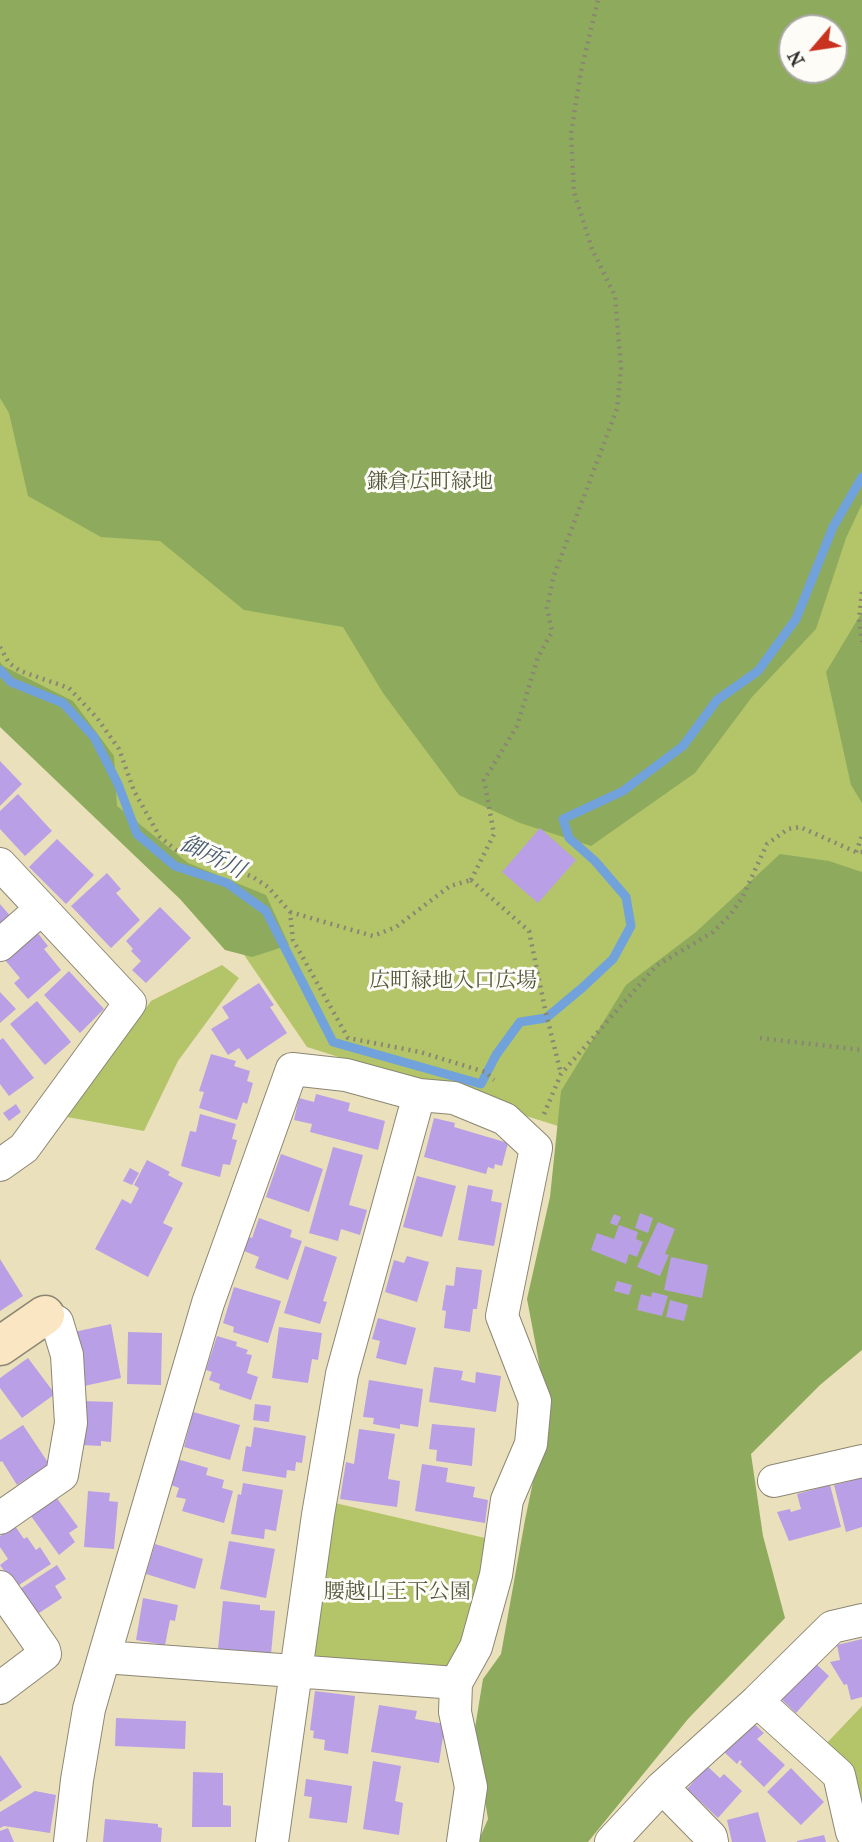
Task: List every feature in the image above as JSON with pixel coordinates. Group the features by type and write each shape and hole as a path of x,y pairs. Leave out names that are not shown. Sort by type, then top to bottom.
{"street":[{"path":"0,864 130,1003 24,1147 0,1165"},
{"path":"0,944 41,909"},
{"path":"70,1842 89,1709 208,1303 292,1069 346,1075 419,1095 454,1098 505,1119 536,1148 502,1317 535,1401 531,1444 507,1500 496,1575 476,1647 456,1683 455,1712 471,1787 463,1842"},
{"path":"272,1842 318,1515 342,1374 419,1095"},
{"path":"0,1346 45,1315 57,1321 67,1355 71,1423 62,1475 0,1518"},
{"path":"774,1481 862,1461"},
{"path":"0,1587 45,1654 0,1688"},
{"path":"611,1842 662,1787 757,1701 832,1626 862,1620"},
{"path":"104,1657 456,1683"},
{"path":"757,1701 839,1775 856,1835"},
{"path":"662,1787 711,1836 712,1842"}],"path":[{"path":"0,647 9,663 20,671 69,688 97,718 119,749 134,791 160,837 176,850 253,877 268,887 290,912 373,936 396,927 450,886 471,880 494,834 484,780 517,726 538,657 552,632 547,608 552,578 617,409 621,368 615,296 592,249 574,192 571,134 581,71 598,0"},
{"path":"862,592 859,619 862,642"},
{"path":"536,1148 545,1107 561,1074 656,966 722,925 742,898 767,844 788,829 800,827 859,852 862,836"},
{"path":"471,880 529,931 561,1074"},
{"path":"290,912 293,940 348,1038 420,1052 485,1072 495,1081"},
{"path":"760,1038 862,1050"},
{"path":"534,1105 545,1107"}],"green space":[{"name":"鎌倉広町緑地","path":"0,0 862,0 862,911 577,1132 307,1047 210,905 0,705"},
{"name":"鎌倉広町緑地","path":"0,0 862,0 862,504 846,538 816,629 752,697 695,773 591,846 520,823 459,795 383,693 343,627 244,610 160,541 101,537 28,496 9,413 0,398"},
{"path":"862,612 862,803 851,785 826,672"},
{"path":"0,662 3,666 73,701 114,756 117,806 188,863 266,895 289,945 252,957 225,950 180,899 0,727"},
{"path":"780,854 829,861 862,872 862,1350 820,1385 751,1454 763,1536 785,1618 688,1719 588,1842 478,1842 488,1819 474,1734 483,1679 501,1654 548,1410 527,1299 550,1197 561,1091 626,985 696,932"},
{"path":"222,965 239,978 178,1061 144,1131 67,1117 151,1001"},
{"name":"腰越山王下公園","path":"335,1503 485,1538 481,1594 458,1663 446,1672 322,1663 313,1653"},
{"path":"862,1706 862,1813 825,1745"}],"building":[{"path":"0,761 22,784 0,806"},
{"path":"18,794 52,831 25,856 0,829 0,811"},
{"path":"540,828 576,860 538,903 502,872"},
{"path":"57,839 94,875 66,904 29,867"},
{"path":"107,873 121,889 116,893 140,920 111,948 71,906"},
{"path":"0,904 12,918 0,928"},
{"path":"160,907 191,938 146,983 132,970 141,961 126,941"},
{"path":"37,932 48,946 44,949 61,970 28,999 14,983 20,978 5,960"},
{"path":"69,971 104,1009 80,1033 44,995"},
{"path":"259,983 274,1005 270,1007 287,1033 247,1060 239,1048 228,1055 211,1029 229,1018 222,1007"},
{"path":"0,992 16,1009 0,1023"},
{"path":"37,1001 71,1042 45,1065 10,1024"},
{"path":"3,1038 34,1078 9,1096 0,1084 0,1040"},
{"path":"211,1054 236,1061 234,1066 250,1071 247,1081 253,1083 247,1104 243,1102 237,1120 199,1108 204,1092 199,1091"},
{"path":"316,1094 350,1103 348,1111 385,1121 378,1150 310,1132 312,1124 294,1120 299,1098 314,1102"},
{"path":"16,1104 21,1112 9,1121 3,1113"},
{"path":"200,1114 236,1124 232,1139 237,1140 230,1165 223,1164 220,1177 181,1166 190,1131 196,1132"},
{"path":"434,1118 455,1123 454,1127 508,1143 502,1166 495,1164 494,1169 488,1167 486,1174 424,1157"},
{"path":"333,1147 363,1155 349,1205 367,1210 360,1235 341,1229 338,1241 309,1233"},
{"path":"281,1154 323,1169 309,1212 266,1197"},
{"path":"147,1160 170,1172 168,1175 183,1183 163,1223 173,1228 148,1277 95,1249 122,1199 131,1204 139,1188 134,1185"},
{"path":"130,1168 139,1173 132,1185 123,1181"},
{"path":"417,1176 456,1186 442,1237 403,1227"},
{"path":"468,1185 493,1190 491,1201 502,1203 494,1246 458,1240"},
{"path":"640,1213 653,1218 648,1233 635,1228"},
{"path":"614,1214 621,1217 617,1226 610,1223"},
{"path":"259,1218 292,1230 290,1237 302,1241 288,1280 255,1268 259,1257 244,1251 248,1237 252,1238"},
{"path":"658,1222 675,1229 665,1254 669,1255 660,1276 637,1267"},
{"path":"619,1225 638,1232 636,1239 643,1242 637,1257 629,1254 626,1264 591,1250 597,1233 614,1239"},
{"path":"305,1246 337,1257 323,1301 327,1302 320,1324 284,1313"},
{"path":"407,1256 429,1262 417,1302 385,1292 394,1260 404,1263"},
{"path":"671,1257 708,1265 702,1298 664,1290"},
{"path":"0,1259 23,1296 0,1311"},
{"path":"456,1267 482,1270 477,1309 473,1309 470,1332 444,1328 446,1311 442,1310 446,1285 454,1286"},
{"path":"617,1281 632,1285 629,1295 614,1291"},
{"path":"234,1287 281,1301 268,1343 233,1332 234,1327 223,1323"},
{"path":"652,1292 668,1296 662,1316 637,1310 641,1294 651,1297"},
{"path":"670,1300 688,1305 684,1321 666,1317"},
{"path":"378,1318 416,1328 406,1365 376,1358 380,1341 372,1339"},
{"path":"111,1324 121,1378 84,1386 74,1332"},
{"path":"279,1327 322,1333 318,1360 312,1359 308,1383 272,1378"},
{"path":"128,1332 162,1333 161,1385 127,1384"},
{"path":"217,1336 237,1342 236,1346 248,1350 246,1354 252,1355 247,1373 258,1377 251,1400 219,1389 220,1384 209,1380 212,1372 206,1370"},
{"path":"28,1358 55,1394 22,1418 0,1388 0,1378"},
{"path":"434,1367 463,1371 461,1380 475,1383 476,1372 501,1376 496,1412 429,1402"},
{"path":"369,1380 423,1389 418,1427 400,1424 400,1429 373,1424 374,1418 363,1417"},
{"path":"83,1401 113,1402 111,1442 101,1441 101,1446 82,1445"},
{"path":"255,1404 271,1406 269,1422 253,1420"},
{"path":"193,1412 240,1425 230,1460 184,1447"},
{"path":"432,1424 475,1428 472,1466 436,1461 437,1450 429,1449"},
{"path":"23,1425 49,1464 17,1485 2,1461 0,1462 0,1440"},
{"path":"254,1427 306,1436 302,1463 296,1462 295,1471 287,1470 286,1478 242,1471 246,1446 251,1447"},
{"path":"359,1429 395,1434 388,1479 400,1481 397,1507 340,1499 346,1462 354,1464"},
{"path":"177,1459 208,1468 206,1475 224,1480 222,1488 233,1491 224,1523 182,1511 186,1499 176,1497 179,1488 171,1485"},
{"path":"422,1464 448,1468 446,1482 475,1487 473,1497 488,1500 485,1523 415,1511"},
{"path":"862,1474 862,1527 846,1532 834,1485 850,1481 849,1478"},
{"path":"243,1483 283,1490 276,1531 265,1529 264,1539 231,1534 238,1494 241,1495"},
{"path":"830,1485 841,1527 789,1541 777,1512 801,1509 797,1494"},
{"path":"88,1491 110,1493 109,1501 118,1502 114,1549 84,1547"},
{"path":"56,1497 78,1527 69,1533 75,1542 59,1555 31,1516"},
{"path":"15,1526 36,1550 40,1547 51,1564 19,1585 15,1579 12,1582 0,1565 8,1559 0,1547 0,1536"},
{"path":"229,1541 275,1549 266,1598 220,1589"},
{"path":"155,1544 203,1559 195,1589 146,1574"},
{"path":"57,1565 66,1579 55,1586 62,1598 36,1615 20,1589"},
{"path":"143,1598 178,1605 175,1621 170,1620 165,1645 136,1640"},
{"path":"223,1601 260,1605 260,1610 275,1611 271,1654 218,1649"},
{"path":"862,1639 862,1697 851,1700 847,1684 844,1685 830,1662 840,1660 837,1645"},
{"path":"814,1662 829,1676 796,1713 780,1698"},
{"path":"315,1691 355,1696 348,1754 324,1750 325,1740 313,1738 314,1731 310,1730"},
{"path":"379,1705 417,1711 415,1719 445,1724 439,1763 371,1752"},
{"path":"116,1718 186,1721 185,1749 115,1746"},
{"path":"752,1722 764,1733 757,1739 785,1765 764,1787 740,1764 740,1760 737,1764 724,1752"},
{"path":"0,1755 22,1787 0,1802"},
{"path":"373,1761 401,1766 395,1801 403,1803 399,1835 363,1829"},
{"path":"707,1766 720,1778 724,1774 742,1791 718,1818 687,1789"},
{"path":"791,1768 824,1802 801,1825 767,1792"},
{"path":"193,1772 223,1773 223,1805 231,1806 231,1827 192,1827"},
{"path":"306,1779 352,1786 347,1823 309,1818 312,1797 304,1796"},
{"path":"35,1791 56,1795 50,1833 4,1826 0,1828 0,1812"},
{"path":"758,1812 766,1842 732,1842 727,1820"},
{"path":"105,1819 158,1824 158,1827 162,1828 161,1842 103,1842"},
{"path":"8,1828 14,1842 0,1842 0,1831"},
{"path":"824,1835 826,1842 797,1842 797,1841"}],"waterway":[{"name":"御所川","path":"0,670 11,682 63,703 94,737 118,784 137,834 175,866 227,883 266,911 333,1042 481,1084 496,1055 520,1022 546,1018 582,988 613,959 631,926 626,897 595,861 569,838 563,819 623,791 683,746 717,700 758,671 796,619 833,527 862,477"}],"park label":[{"name":"広町緑地入口広場","path":"453,982"}]}
